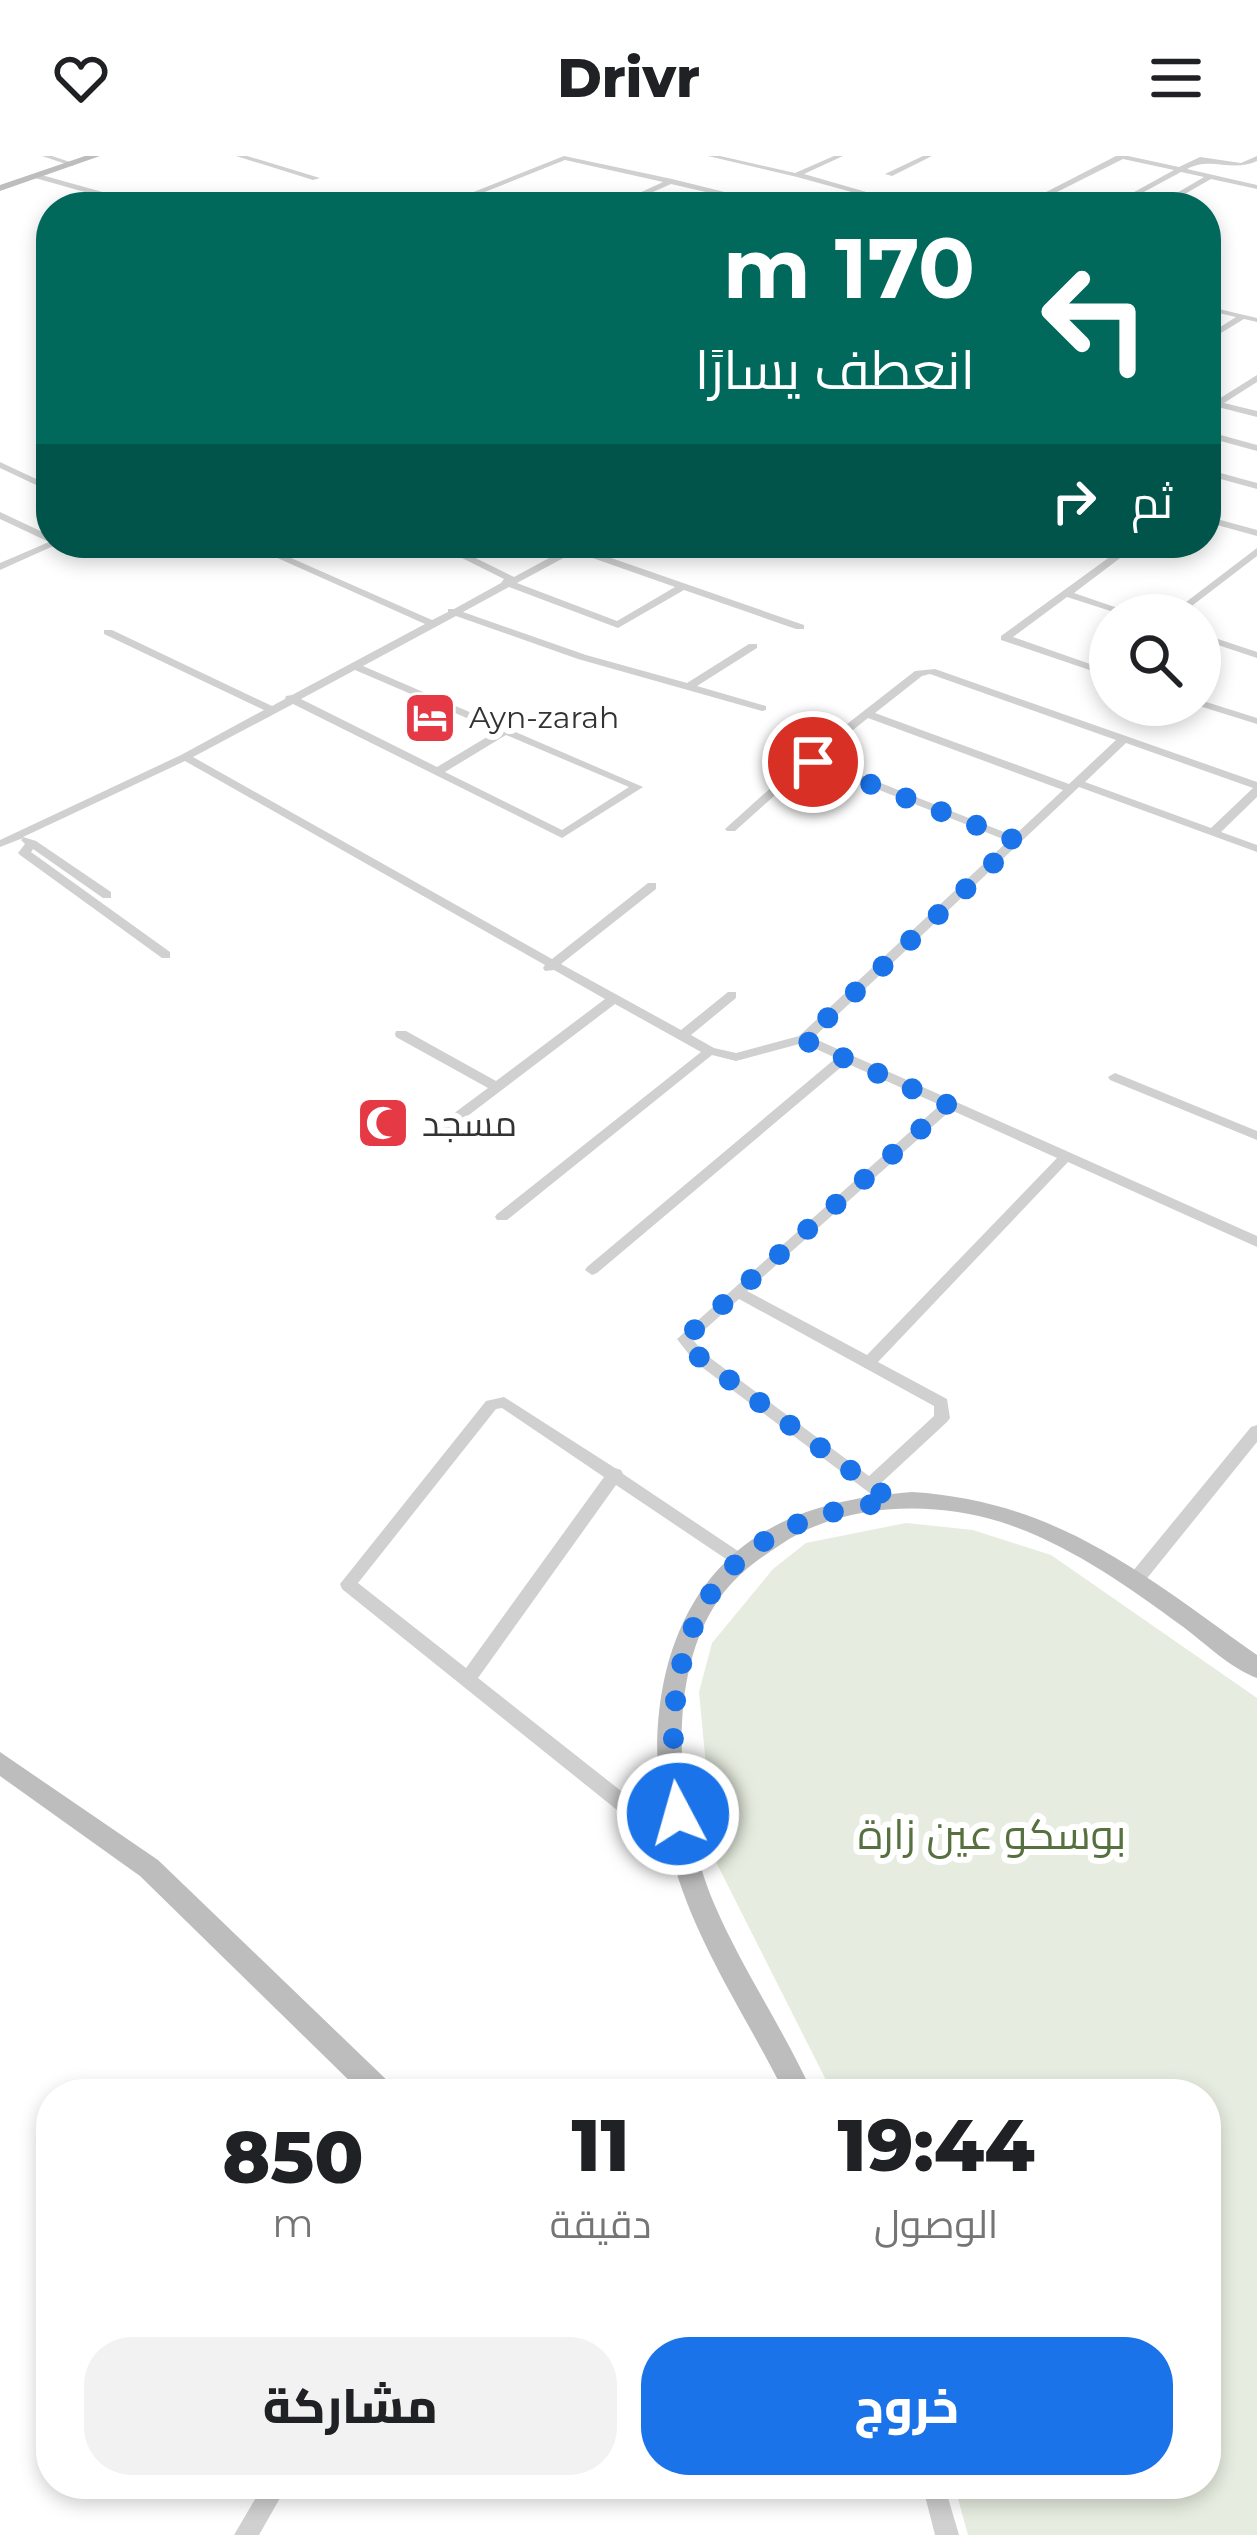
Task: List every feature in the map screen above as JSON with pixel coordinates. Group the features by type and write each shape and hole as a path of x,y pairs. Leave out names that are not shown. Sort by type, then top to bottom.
{"main road":[{"path":"0,188 94,156"},
{"path":"792,2079 682,1851 671,1741 677,1670 702,1605 741,1561 778,1534 831,1511 893,1502 954,1503 1000,1513 1084,1550 1257,1668"},
{"path":"0,1762 149,1868 367,2079"}],"street":[{"path":"45,156 72,164"},
{"path":"239,156 316,178"},
{"path":"592,163 608,156"},
{"path":"711,156 860,192"},
{"path":"819,156 837,158"},
{"path":"889,174 928,156"},
{"path":"1050,192 1120,156 1257,187"},
{"path":"798,175 837,158"},
{"path":"1139,192 1204,158 1242,165 1257,158"},
{"path":"476,192 553,160 592,163 716,192"},
{"path":"38,176 94,192"},
{"path":"1183,192 1211,176"},
{"path":"648,192 672,182"},
{"path":"1221,311 1257,320"},
{"path":"1221,330 1242,316"},
{"path":"1221,401 1257,378"},
{"path":"1221,405 1257,414"},
{"path":"1221,438 1257,448"},
{"path":"0,465 36,482"},
{"path":"1221,476 1257,486"},
{"path":"0,515 36,533"},
{"path":"1221,523 1257,533"},
{"path":"0,567 36,550"},
{"path":"1201,594 1257,551"},
{"path":"283,558 430,623"},
{"path":"465,558 508,581 618,625 683,586"},
{"path":"0,844 26,839 557,558"},
{"path":"598,558 800,627"},
{"path":"1089,667 1005,638 1114,558"},
{"path":"1066,593 1089,601"},
{"path":"452,611 762,708"},
{"path":"108,632 270,709"},
{"path":"1221,643 1257,655"},
{"path":"687,688 753,646"},
{"path":"290,698 562,835 637,787 353,664"},
{"path":"730,829 810,758 919,673 931,671 1257,787 1213,833"},
{"path":"1221,710 1257,721"},
{"path":"867,715 1257,849"},
{"path":"437,772 506,730"},
{"path":"185,757 401,876 610,1001 710,1052 736,1057 804,1040 1124,739"},
{"path":"810,758 1017,841"},
{"path":"26,839 107,895"},
{"path":"26,839 24,853 166,955"},
{"path":"550,968 652,886"},
{"path":"682,1036 732,995"},
{"path":"431,1137 610,1001"},
{"path":"401,1034 499,1088"},
{"path":"804,1040 1257,1242"},
{"path":"502,1217 710,1052"},
{"path":"592,1270 843,1059"},
{"path":"1115,1077 1257,1136"},
{"path":"893,1502 689,1348 688,1332 948,1105"},
{"path":"869,1362 1065,1157"},
{"path":"738,1292 945,1409 942,1418 870,1484"},
{"path":"682,1851 350,1589 350,1580 497,1402 615,1474 741,1561"},
{"path":"1134,1582 1257,1431"},
{"path":"468,1678 615,1474"},
{"path":"246,2535 268,2499"},
{"path":"937,2499 947,2535"}],"green space":[{"name":"بوسكو عين زارة","path":"906,1523 973,1530 1051,1555 1257,1698 1257,2535 968,2535 958,2499 1221,2499 1221,2079 825,2079 715,1860 699,1692 712,1643 773,1569 806,1543"}],"place":[{"name":"Ayn-zarah","path":"430,718"},
{"name":"مسجد","path":"383,1123"}],"route":[{"path":"678,1814 672,1709 677,1670 702,1605 722,1578 778,1534 831,1511 893,1502 700,1358 684,1339 948,1105 804,1040 1017,841 813,762"}]}
